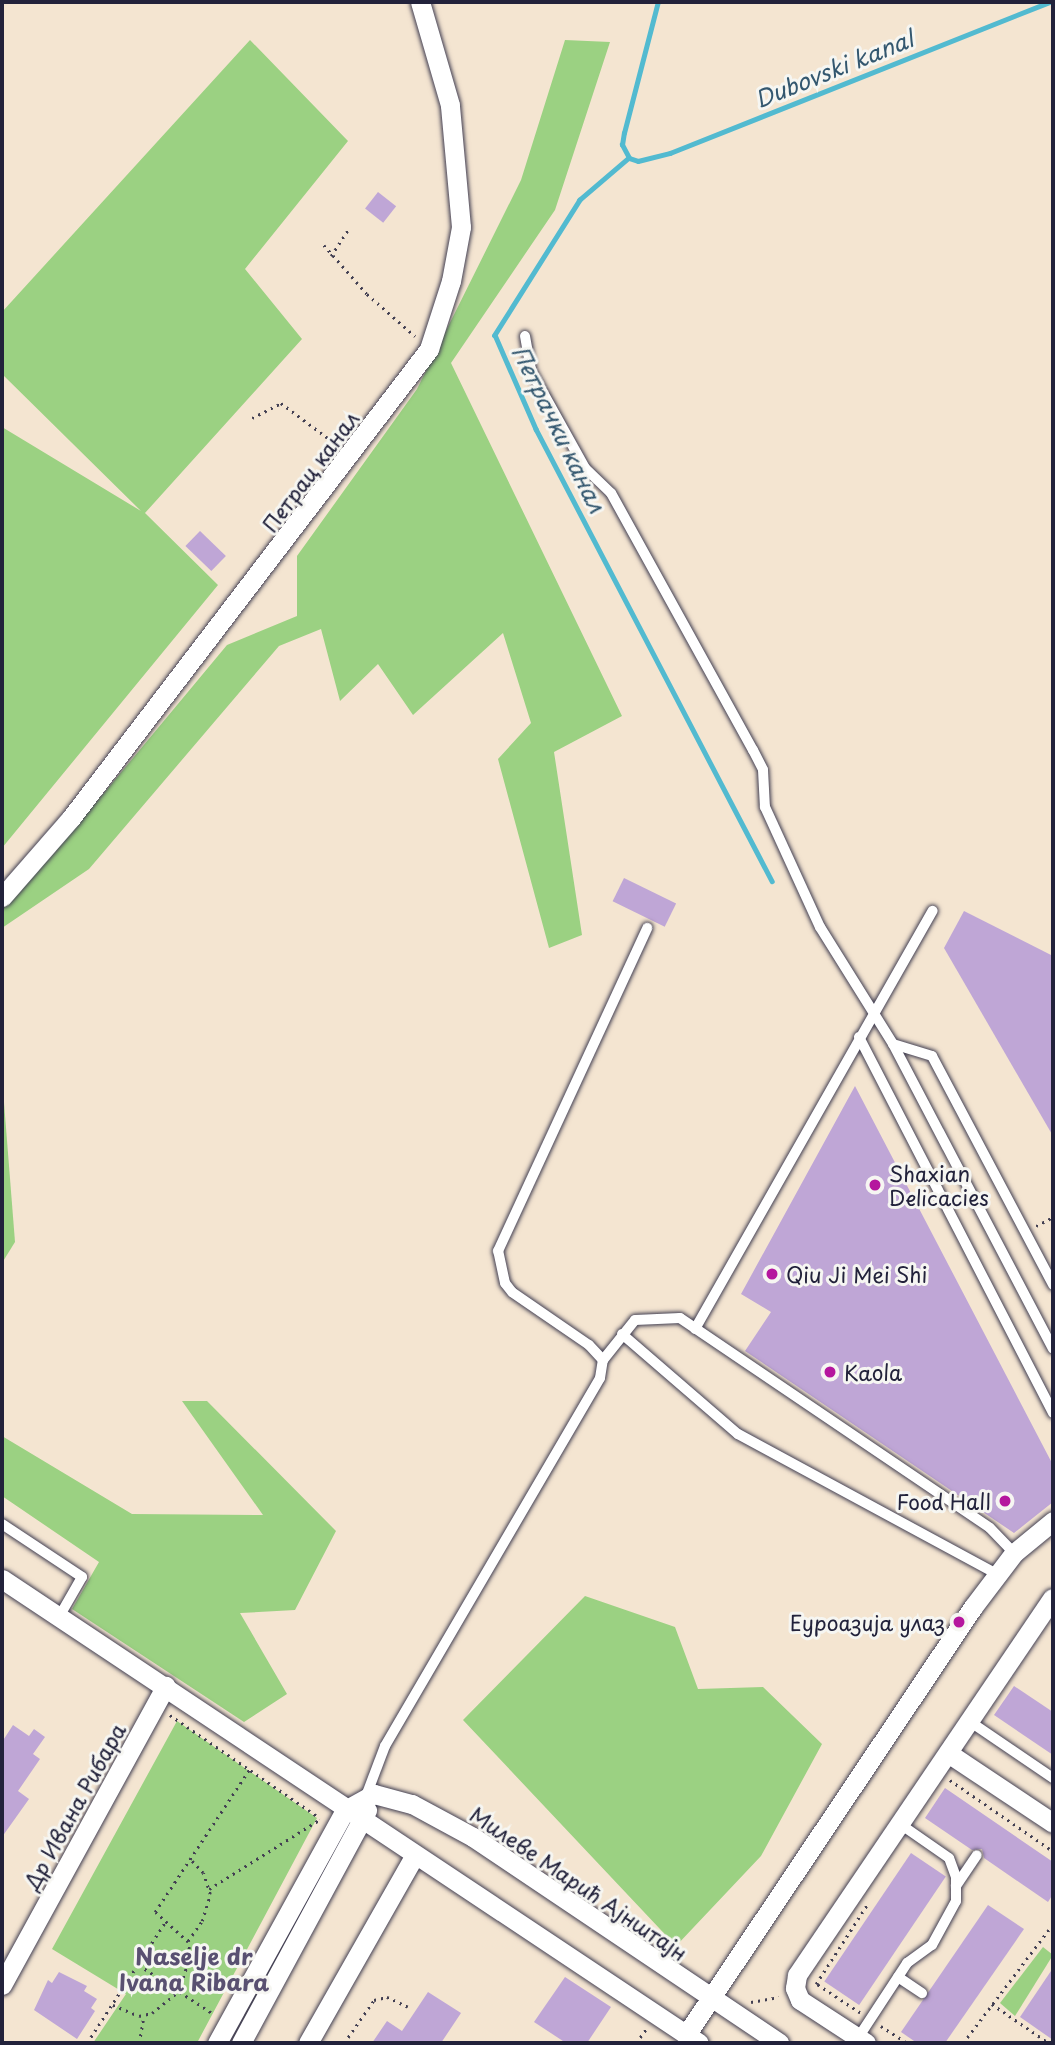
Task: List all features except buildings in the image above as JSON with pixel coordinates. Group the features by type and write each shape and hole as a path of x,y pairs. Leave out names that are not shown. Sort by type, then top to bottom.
{"street":[{"name":"Петрац канал","path":"2,897 71,818 351,456 429,349 451,281 461,227 450,105 420,2"},
{"path":"2,1579 692,2039 710,1998 997,1574 1014,1553 1053,1521"},
{"path":"862,2041 796,1994 797,1975 1052,1598"},
{"name":"Др Ивана Рибара","path":"2,1985 166,1686"},
{"path":"948,1753 1053,1823"},
{"path":"217,2043 345,1810 366,1796"},
{"path":"241,2043 363,1822 366,1796"},
{"name":"Милеве Марић Ајнштајн","path":"366,1796 393,1796 449,1823 779,2043"},
{"path":"308,2043 415,1855"}],"lane":[{"path":"525,336 531,370 585,468 611,493 763,770 765,807 820,927 875,1011 1053,1349"},
{"path":"695,1329 932,911"},
{"path":"603,1360 589,1345 512,1292 505,1283 498,1251 647,928"},
{"path":"859,1037 1053,1413"},
{"path":"893,1044 932,1056 1053,1285"},
{"path":"366,1796 385,1746 600,1378 603,1360 635,1320 665,1315 680,1318 990,1528 1014,1553"},
{"path":"622,1334 738,1434 997,1574"},
{"path":"2,1524 82,1577 59,1617"},
{"path":"969,1721 1053,1778"},
{"path":"900,1824 946,1854 956,1882"},
{"path":"862,2041 870,2019 907,1963 928,1949 949,1918 956,1882 977,1855"},
{"path":"898,1977 922,1993"}],"path":[{"path":"331,256 349,228"},
{"path":"324,245 331,256 429,349"},
{"path":"252,418 281,403 290,407 351,456"},
{"path":"155,1705 313,1810 320,1819 320,1826"},
{"path":"188,1942 155,1912 261,1751"},
{"path":"943,1789 951,1778 1053,1851"},
{"path":"209,1889 320,1819"},
{"path":"113,2005 144,2015 159,2009 179,1991 190,1956 188,1942 209,1905 209,1889 190,1859"},
{"path":"869,1903 816,1984 907,2043"},
{"path":"87,2043 166,1921"},
{"path":"963,2043 1053,1924"},
{"path":"139,1965 216,2017"},
{"path":"742,2003 796,1994"},
{"path":"344,2043 374,2000 387,1997 408,2007"},
{"path":"992,2004 1049,2043"},
{"path":"139,2043 144,2015"},
{"path":"636,2043 650,2023"}],"green space":[{"path":"250,40 348,141 245,269 302,339 145,513 218,585 2,848 2,427 141,511 2,374 2,312"},
{"path":"565,40 610,42 555,210 451,363 622,716 554,752 582,935 549,948 498,759 531,723 503,633 413,715 378,664 340,701 321,629 279,646 89,869 2,928 2,902 49,859 227,645 297,616 297,556 417,389 521,180"},
{"path":"2,1077 15,1242 2,1263"},
{"path":"182,1401 207,1401 336,1531 295,1610 240,1613 287,1694 244,1722 72,1609 99,1562 2,1496 2,1436 132,1514 263,1515"},
{"path":"585,1596 675,1627 698,1689 763,1687 822,1744 761,1856 676,1946 463,1720"},
{"path":"177,1721 317,1818 197,2043 93,2043 126,1994 52,1949"},
{"path":"1043,1947 1053,1955 1015,2016 1000,2003"}],"waterway":[{"name":"Петрачки канал","path":"629,158 622,145 624,133 658,2"},
{"name":"Dubovski kanal","path":"629,158 638,161 670,153 1050,2"},
{"name":"Петрачки канал","path":"629,158 580,200 495,335 536,429 772,881"}],"place":[{"name":"Shaxian Delicacies","path":"875,1185"},
{"name":"Qiu Ji Mei Shi","path":"772,1274"},
{"name":"Kaola","path":"830,1372"},
{"name":"Food Hall","path":"1005,1501"},
{"name":"Еуроазија улаз","path":"959,1622"}],"district":[{"name":"Naselje dr Ivana Ribara","path":"194,1969"}]}
